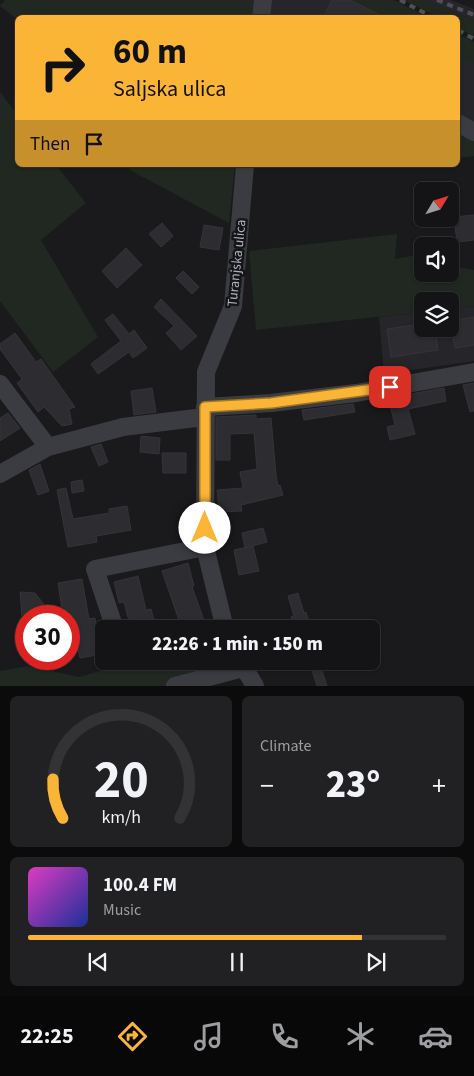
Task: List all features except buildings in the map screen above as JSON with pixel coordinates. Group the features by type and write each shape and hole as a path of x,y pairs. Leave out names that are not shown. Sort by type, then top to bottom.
{"street":[{"path":"261,15 263,0"},
{"path":"460,124 474,132"},
{"name":"Turanjska ulica","path":"223,620 205,547 204,412 206,372 233,306 245,167"},
{"path":"0,474 48,447 123,427 204,412 356,393 474,372"},
{"path":"0,384 48,447"},
{"path":"112,620 95,569 205,547"},
{"path":"175,686 224,670"},
{"path":"246,670 255,686"}],"shaded area":[{"path":"5,0 254,0 252,15 15,15 15,17 0,6"},
{"path":"271,0 350,0 381,15 269,15"},
{"path":"350,0 394,0 423,15 381,15"},
{"path":"404,0 424,0 474,20 474,36 460,29 460,15 434,15"},
{"path":"424,0 451,0 474,9 474,20"},
{"path":"460,35 474,42 474,63 460,56"},
{"path":"460,56 474,63 474,138 460,130"},
{"path":"0,92 15,111 15,167 58,167 86,203 41,240 98,337 53,372 0,301"},
{"path":"460,130 474,139 474,156 460,158"},
{"path":"130,167 235,167 229,223 128,169"},
{"path":"397,234 395,259 414,255 414,282 459,282 459,267 474,270 474,306 459,308 459,292 414,292 414,313 256,330 249,251"},
{"path":"474,306 474,361 384,374 379,317 414,313 414,337 459,337 459,308"},
{"path":"15,668 15,670 47,670 79,677 104,670 234,670 236,675 197,686 0,686 0,671"}],"railway":[{"path":"400,0 428,15"},
{"path":"437,0 474,15"},
{"path":"460,31 474,39"}],"route":[{"path":"205,528 205,407 271,403 390,387"}]}
